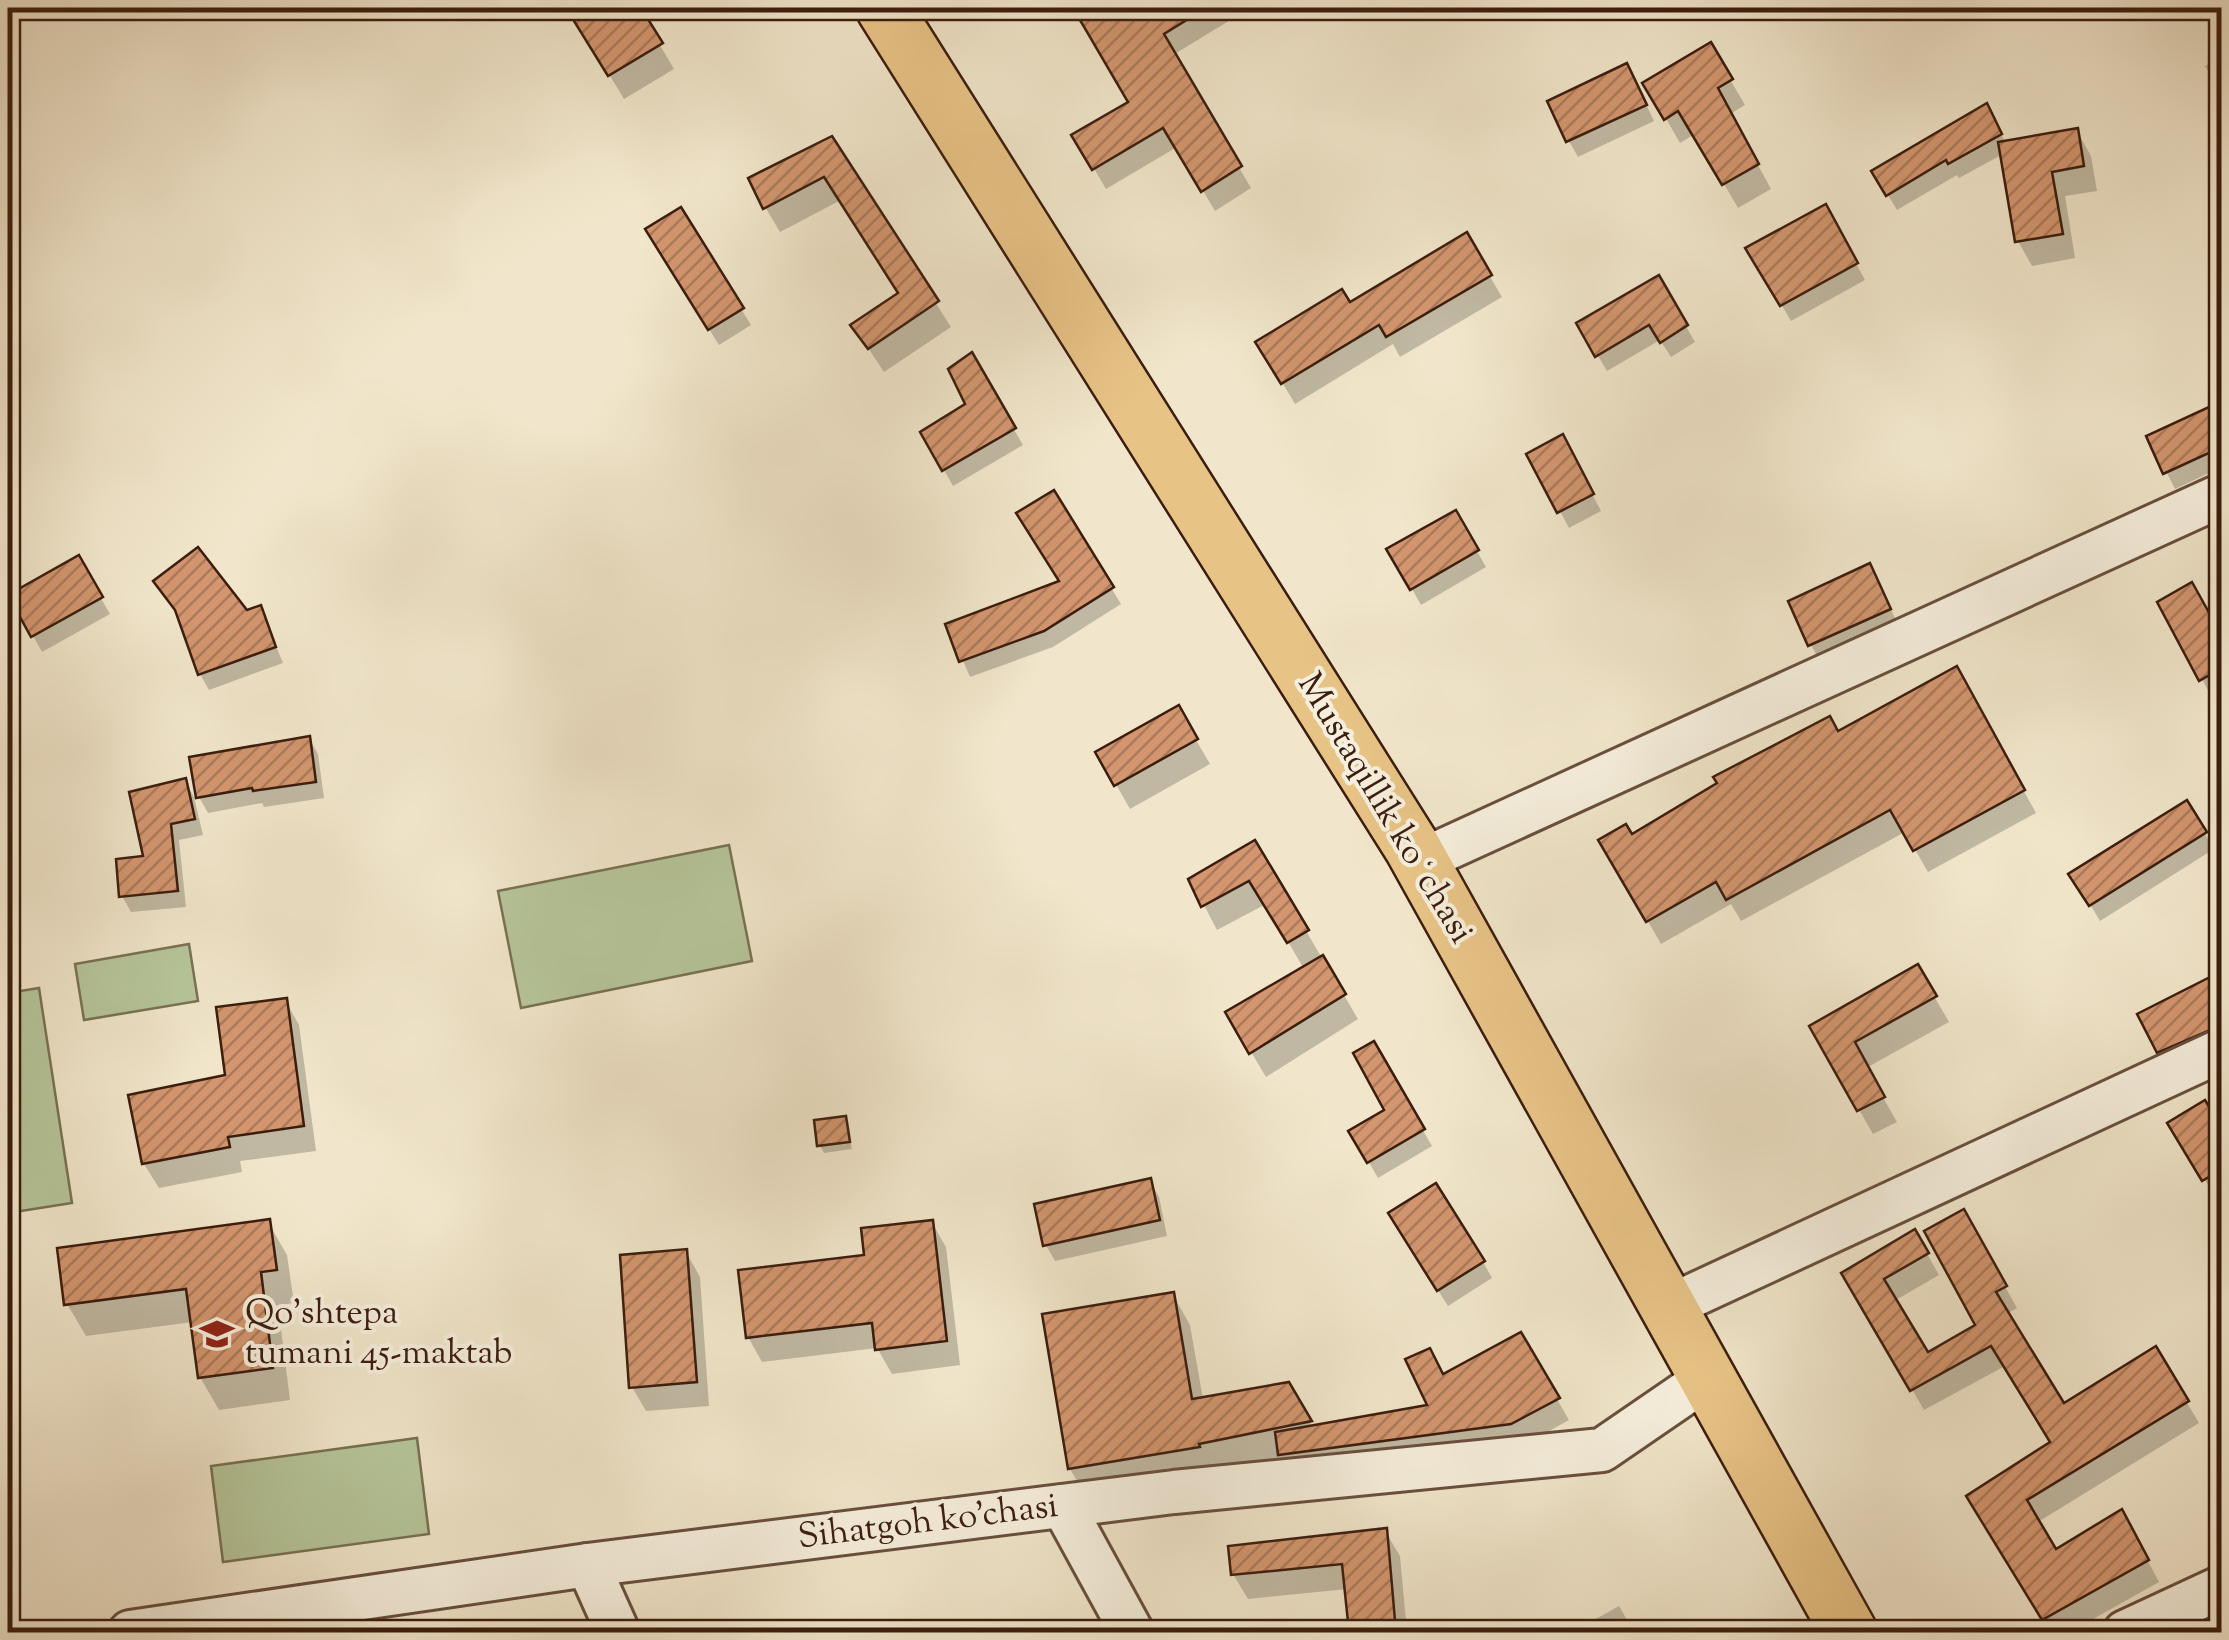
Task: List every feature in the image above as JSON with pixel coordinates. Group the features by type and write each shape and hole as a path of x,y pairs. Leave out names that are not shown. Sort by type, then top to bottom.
{"main road":[{"name":"Mustaqillik koʻchasi","path":"884,8 1420,861 1849,1632"}],"street":[{"path":"1420,861 2222,494"},
{"path":"1668,1307 2222,1050"},
{"name":"Sihatgoh ko'chasi","path":"130,1632 588,1565 1062,1506 1602,1450 1707,1378"},
{"path":"1062,1506 1132,1632"},
{"path":"588,1565 618,1632"},
{"path":"2125,1632 2222,1586"}],"green space":[{"path":"729,845 752,961 521,1008 498,891"},
{"path":"189,944 198,1001 84,1020 75,964"},
{"path":"39,988 72,1203 8,1213 8,993"},
{"path":"417,1438 429,1534 223,1562 211,1466"}],"building":[{"path":"566,8 641,8 663,43 608,76"},
{"path":"1073,8 1206,8 1164,34 1242,166 1201,192 1163,128 1092,170 1071,135 1128,102"},
{"path":"1711,42 1733,79 1718,88 1759,164 1722,185 1678,111 1664,120 1642,83"},
{"path":"1627,63 1647,105 1566,142 1547,101"},
{"path":"1987,103 2002,134 1948,164 1946,160 1886,196 1871,171"},
{"path":"2078,128 2084,166 2052,172 2063,234 2015,242 1998,142"},
{"path":"832,136 939,301 868,349 850,325 898,293 824,177 763,209 748,178"},
{"path":"1826,204 1858,263 1780,306 1745,248"},
{"path":"681,207 744,308 708,330 645,229"},
{"path":"1467,232 1492,275 1386,337 1379,325 1281,384 1255,342 1342,289 1350,302"},
{"path":"1659,275 1688,325 1660,343 1649,325 1595,357 1576,323"},
{"path":"972,352 1016,428 942,471 920,432 965,404 948,369"},
{"path":"2222,401 2222,447 2163,474 2146,436"},
{"path":"1563,434 1594,494 1557,513 1526,454"},
{"path":"1054,490 1114,587 1044,631 959,662 945,624 1059,581 1016,513"},
{"path":"1456,510 1479,550 1410,590 1386,549"},
{"path":"198,547 247,610 261,605 276,647 198,675 175,610 153,581"},
{"path":"79,555 103,597 31,637 8,595"},
{"path":"1870,563 1891,609 1808,646 1788,601"},
{"path":"2192,582 2222,636 2222,668 2199,681 2157,602"},
{"path":"1957,666 2025,790 1913,851 1890,810 1726,900 1716,882 1646,922 1598,840 1626,824 1632,834 1717,783 1713,777 1830,716 1838,731"},
{"path":"1179,705 1198,739 1114,786 1095,752"},
{"path":"310,736 316,782 196,798 189,757"},
{"path":"186,778 195,819 171,824 178,891 119,897 116,859 143,856 129,792"},
{"path":"2187,800 2207,832 2089,906 2068,874"},
{"path":"1255,840 1309,930 1287,943 1249,881 1201,907 1188,879"},
{"path":"1323,955 1346,994 1249,1054 1225,1012"},
{"path":"1918,964 1937,996 1855,1042 1885,1097 1857,1111 1809,1026"},
{"path":"2222,971 2222,1025 2157,1053 2137,1014"},
{"path":"287,998 304,1126 228,1137 230,1147 142,1164 128,1095 225,1075 216,1007"},
{"path":"1374,1041 1425,1129 1367,1163 1348,1131 1384,1110 1353,1053"},
{"path":"2205,1100 2222,1128 2222,1169 2202,1181 2167,1123"},
{"path":"846,1116 850,1142 817,1146 814,1120"},
{"path":"1151,1178 1160,1220 1043,1246 1034,1204"},
{"path":"1436,1183 1485,1261 1437,1291 1388,1213"},
{"path":"1964,1209 2007,1286 1996,1292 2064,1403 2156,1346 2189,1401 2027,1500 2056,1549 2122,1509 2149,1560 2042,1620 1966,1496 2050,1442 1991,1346 1910,1391 1841,1273 1915,1229 1929,1253 1884,1279 1928,1352 1975,1325 1924,1231"},
{"path":"270,1219 277,1270 261,1272 273,1368 198,1378 186,1289 64,1305 57,1248"},
{"path":"933,1220 947,1341 875,1350 872,1323 746,1338 738,1270 864,1255 861,1228"},
{"path":"687,1249 697,1382 629,1388 620,1255"},
{"path":"1174,1292 1192,1399 1289,1382 1312,1421 1199,1444 1200,1447 1068,1469 1042,1314"},
{"path":"1521,1332 1560,1398 1511,1424 1278,1455 1275,1432 1427,1405 1405,1359 1430,1348 1443,1374"},
{"path":"1387,1528 1396,1632 1349,1632 1342,1564 1231,1575 1228,1546"}],"place":[{"name":"Qo'shtepa tumani 45-maktab","path":"217,1334"}]}
